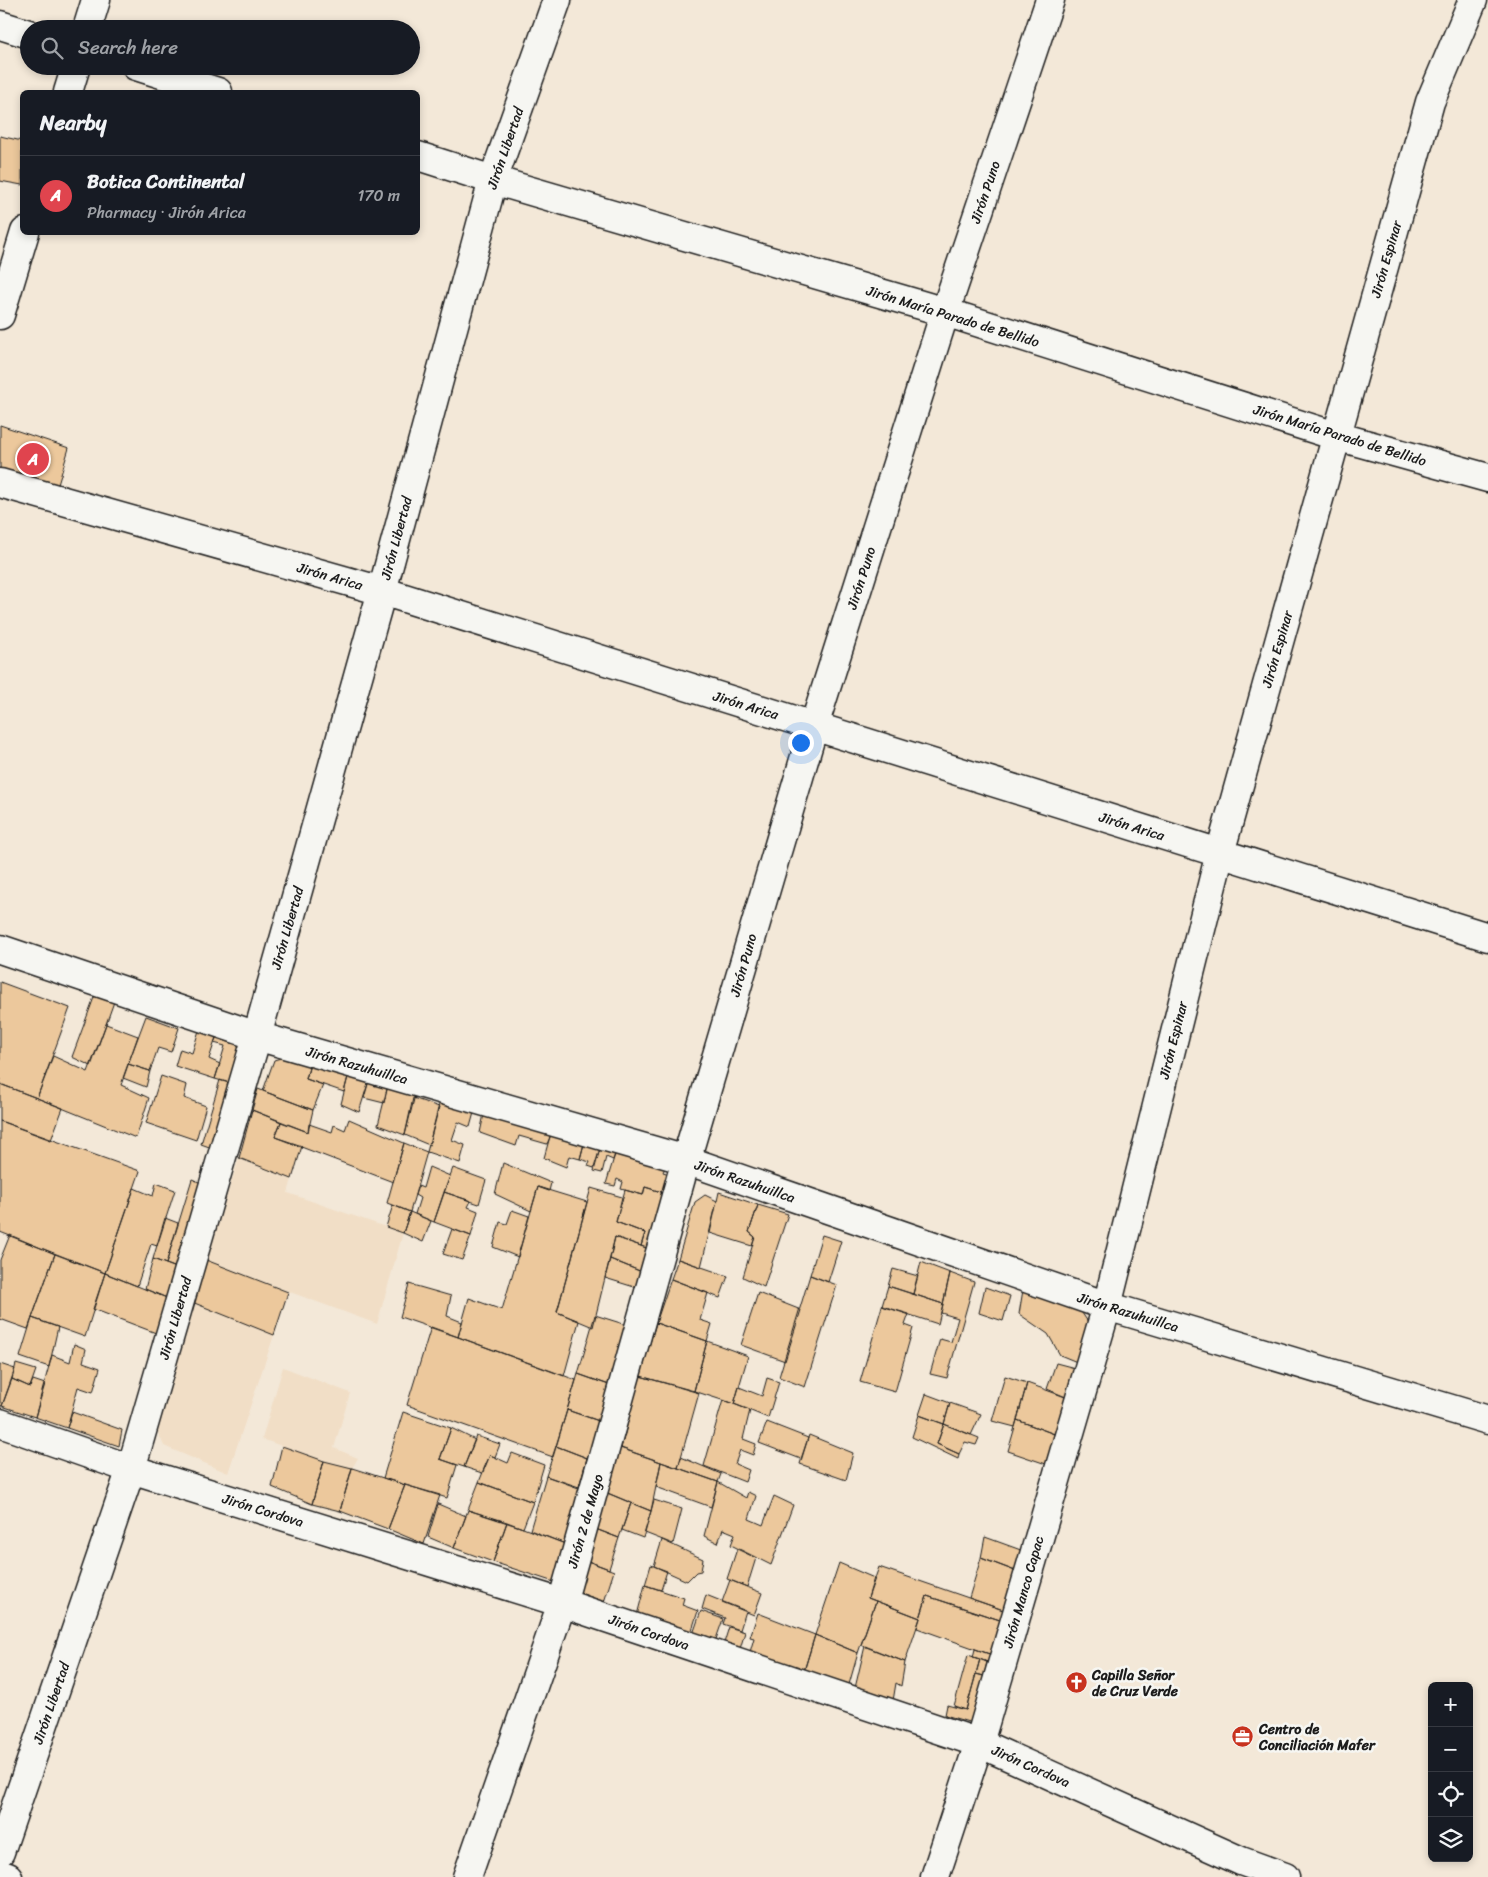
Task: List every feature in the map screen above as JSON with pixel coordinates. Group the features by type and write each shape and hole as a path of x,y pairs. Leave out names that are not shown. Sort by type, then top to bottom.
{"street":[{"path":"90,20 96,0"},
{"name":"Jirón Libertad","path":"0,1852 131,1469 257,1036 382,590 493,180 557,0"},
{"name":"Jirón Puno","path":"686,1160 814,726 945,312 1050,0"},
{"name":"Jirón Espinar","path":"1107,1306 1220,853 1430,102 1478,2"},
{"path":"0,25 20,31"},
{"path":"69,90 73,75"},
{"path":"164,75 212,90"},
{"name":"Jirón María Parado de Bellido","path":"420,157 493,180 945,312 1336,436 1488,478"},
{"path":"0,315 24,235"},
{"name":"Jirón Arica","path":"0,483 382,590 1488,937"},
{"name":"Jirón Razuhuillca","path":"0,949 257,1036 686,1160 1107,1306 1488,1420"},
{"name":"Jirón 2 de Mayo","path":"467,1877 562,1602 686,1160"},
{"name":"Jirón Manco Capac","path":"935,1877 979,1743 1107,1306"},
{"name":"Jirón Cordova","path":"0,1423 131,1469 562,1602 979,1743 1241,1861 1285,1877"},
{"path":"0,1874 8,1877"}],"shaded area":[{"path":"239,1158 292,1179 288,1193 403,1233 377,1324 206,1261"},
{"path":"192,1302 274,1335 228,1473 164,1446 157,1430"},
{"path":"283,1367 350,1393 334,1448 358,1458 352,1468 324,1461 262,1439"}],"building":[{"path":"0,136 20,141 20,185 0,181"},
{"path":"0,425 69,448 57,488 0,469"},
{"path":"0,982 70,1008 37,1098 0,1084"},
{"path":"96,992 115,999 91,1066 72,1057"},
{"path":"146,1016 179,1028 171,1052 158,1048 150,1071 128,1064"},
{"path":"106,1024 138,1036 121,1085 149,1098 136,1138 37,1098 53,1056 88,1072"},
{"path":"201,1024 219,1029 209,1059 220,1064 215,1079 175,1066 180,1049 192,1053"},
{"path":"219,1029 249,1039 233,1084 215,1079 225,1046 214,1043"},
{"path":"284,1057 310,1064 306,1079 323,1085 313,1110 263,1091 274,1060"},
{"path":"128,1064 150,1071 146,1087 123,1078"},
{"path":"310,1064 350,1069 344,1092 306,1079"},
{"path":"350,1069 370,1077 359,1112 341,1104"},
{"path":"161,1076 187,1085 184,1098 206,1106 196,1140 146,1123"},
{"path":"370,1077 388,1085 384,1103 364,1098"},
{"path":"220,1080 233,1084 212,1148 201,1144"},
{"path":"0,1084 63,1108 51,1140 0,1121"},
{"path":"388,1085 416,1091 405,1135 378,1125"},
{"path":"258,1089 313,1110 308,1132 252,1110"},
{"path":"441,1097 475,1109 470,1127 458,1122 452,1140 465,1145 460,1163 427,1152"},
{"path":"413,1098 439,1107 429,1145 405,1135"},
{"path":"252,1110 281,1122 275,1137 302,1146 292,1179 239,1158"},
{"path":"484,1114 551,1135 547,1144 519,1136 516,1146 480,1133"},
{"path":"349,1119 404,1143 393,1182 275,1137 281,1122 308,1132 309,1124 332,1132 334,1125 345,1130"},
{"path":"0,1121 140,1171 105,1273 0,1232"},
{"path":"552,1129 585,1140 580,1159 569,1156 566,1167 544,1158"},
{"path":"585,1140 601,1145 594,1168 588,1166 590,1162 580,1159"},
{"path":"404,1143 427,1152 410,1212 387,1203"},
{"path":"601,1145 616,1151 613,1160 606,1157 602,1173 594,1171"},
{"path":"616,1151 666,1166 663,1172 676,1176 671,1195 645,1187 643,1195 621,1189 623,1182 617,1179 615,1186 606,1184"},
{"path":"503,1163 551,1183 549,1191 538,1187 531,1211 495,1194"},
{"path":"429,1167 450,1176 434,1222 415,1214 420,1198 415,1195 418,1186 423,1188"},
{"path":"453,1168 486,1180 479,1204 444,1192"},
{"path":"192,1179 206,1185 182,1270 166,1264"},
{"path":"156,1183 175,1190 157,1246 151,1244 137,1286 105,1273 134,1188 153,1196"},
{"path":"538,1187 587,1202 557,1312 579,1321 564,1376 458,1337 469,1298 502,1310"},
{"path":"645,1187 671,1195 655,1251 641,1246 645,1233 616,1222 625,1190 643,1195"},
{"path":"591,1188 622,1197 616,1222 645,1233 641,1246 615,1237 593,1327 557,1312"},
{"path":"444,1192 471,1201 468,1207 478,1211 471,1236 434,1222"},
{"path":"719,1192 758,1205 749,1232 755,1237 752,1246 710,1233"},
{"path":"705,1195 717,1201 701,1267 678,1259 695,1202"},
{"path":"393,1205 410,1212 403,1233 386,1227"},
{"path":"758,1205 788,1214 764,1287 743,1277 755,1237 749,1232"},
{"path":"512,1210 529,1216 518,1257 493,1247 500,1222 507,1224"},
{"path":"410,1212 431,1221 423,1242 403,1233"},
{"path":"165,1218 178,1223 166,1264 153,1259"},
{"path":"452,1229 471,1236 462,1260 443,1254"},
{"path":"10,1235 55,1254 28,1329 0,1319 0,1260"},
{"path":"822,1235 841,1241 828,1282 810,1275"},
{"path":"615,1237 655,1251 647,1274 610,1259"},
{"path":"55,1254 105,1273 85,1337 32,1318"},
{"path":"153,1259 182,1270 167,1298 145,1289"},
{"path":"610,1259 647,1274 644,1290 605,1278"},
{"path":"678,1259 728,1276 720,1298 671,1279"},
{"path":"206,1260 288,1292 274,1335 192,1302"},
{"path":"921,1262 950,1273 943,1304 913,1294"},
{"path":"893,1269 918,1276 913,1294 888,1286"},
{"path":"105,1273 167,1298 156,1333 93,1309"},
{"path":"950,1273 974,1282 947,1378 930,1374 940,1339 951,1342 958,1318 941,1313"},
{"path":"810,1275 837,1285 805,1387 779,1377"},
{"path":"671,1279 708,1293 700,1320 712,1324 707,1341 656,1323"},
{"path":"409,1284 451,1296 447,1316 462,1322 458,1337 400,1317"},
{"path":"888,1286 943,1304 938,1324 882,1306"},
{"path":"985,1287 1010,1296 1003,1321 979,1313"},
{"path":"1023,1290 1080,1310 1088,1322 1077,1362 1060,1355 1048,1334 1019,1314"},
{"path":"758,1293 801,1310 785,1361 741,1345"},
{"path":"882,1306 909,1314 905,1325 913,1328 895,1392 860,1382"},
{"path":"595,1315 630,1326 612,1386 578,1374"},
{"path":"32,1318 58,1327 49,1367 20,1357"},
{"path":"656,1323 707,1341 694,1391 640,1376"},
{"path":"431,1327 576,1380 553,1457 407,1405"},
{"path":"707,1341 748,1356 734,1404 694,1391"},
{"path":"74,1344 86,1349 83,1362 100,1368 93,1392 78,1387 67,1428 35,1417 52,1355 70,1362"},
{"path":"1056,1363 1075,1368 1068,1398 1047,1389"},
{"path":"0,1364 15,1369 2,1406 0,1406"},
{"path":"16,1364 36,1370 30,1387 12,1379"},
{"path":"578,1374 612,1386 602,1422 567,1410"},
{"path":"640,1376 699,1393 678,1468 621,1448"},
{"path":"1005,1376 1027,1383 1015,1427 992,1421"},
{"path":"767,1378 779,1382 768,1418 734,1404 739,1387 762,1396"},
{"path":"12,1379 30,1387 33,1380 45,1384 35,1417 2,1406"},
{"path":"1027,1383 1068,1398 1057,1435 1017,1420"},
{"path":"926,1394 950,1403 944,1424 919,1415"},
{"path":"723,1400 750,1410 743,1439 756,1444 753,1455 740,1450 735,1464 749,1470 745,1482 704,1466"},
{"path":"950,1403 981,1414 971,1435 944,1424"},
{"path":"567,1410 602,1422 590,1459 556,1446"},
{"path":"72,1412 122,1430 119,1446 67,1428"},
{"path":"403,1412 451,1428 440,1459 457,1465 447,1498 383,1478"},
{"path":"919,1415 944,1424 937,1444 959,1454 958,1459 912,1437"},
{"path":"1017,1420 1057,1435 1049,1465 1008,1451"},
{"path":"767,1422 808,1438 801,1459 759,1443"},
{"path":"944,1424 979,1438 976,1445 965,1442 959,1454 937,1444"},
{"path":"451,1428 475,1440 464,1467 440,1459"},
{"path":"809,1435 853,1453 846,1480 800,1464"},
{"path":"476,1436 500,1444 495,1457 490,1455 482,1473 464,1467"},
{"path":"282,1446 324,1461 312,1504 272,1487"},
{"path":"556,1446 587,1458 579,1487 546,1476"},
{"path":"617,1447 661,1462 651,1511 605,1492"},
{"path":"512,1453 544,1465 533,1502 479,1482 490,1455 508,1463"},
{"path":"681,1457 721,1474 718,1482 678,1468"},
{"path":"324,1461 352,1468 340,1511 312,1504"},
{"path":"661,1462 718,1482 711,1507 656,1487"},
{"path":"352,1468 405,1485 388,1529 340,1511"},
{"path":"546,1476 584,1490 568,1545 530,1530"},
{"path":"479,1482 533,1502 523,1528 468,1510"},
{"path":"718,1482 746,1498 748,1492 756,1496 749,1519 763,1525 774,1496 793,1505 771,1565 731,1545 735,1534 723,1529 718,1543 704,1536"},
{"path":"405,1485 440,1495 424,1544 388,1529"},
{"path":"605,1492 631,1503 619,1538 593,1528"},
{"path":"654,1500 682,1509 673,1544 645,1533"},
{"path":"631,1503 651,1511 643,1538 622,1530"},
{"path":"438,1504 466,1516 454,1548 428,1537"},
{"path":"468,1510 507,1522 493,1562 454,1548"},
{"path":"507,1522 568,1545 557,1583 493,1562"},
{"path":"593,1528 619,1538 609,1569 585,1560"},
{"path":"985,1537 1029,1553 1023,1574 981,1558"},
{"path":"662,1540 703,1559 701,1571 696,1572 687,1581 654,1566"},
{"path":"737,1549 756,1558 747,1587 727,1579"},
{"path":"981,1558 1023,1574 1012,1613 969,1598"},
{"path":"585,1560 614,1571 604,1602 575,1591"},
{"path":"839,1563 874,1578 868,1598 876,1601 858,1653 815,1635"},
{"path":"651,1565 667,1571 661,1590 645,1585"},
{"path":"879,1567 1012,1613 1009,1623 927,1596 920,1618 868,1598"},
{"path":"730,1580 762,1593 754,1615 722,1602"},
{"path":"645,1585 684,1598 682,1605 698,1611 691,1633 637,1615"},
{"path":"706,1595 746,1611 740,1630 723,1624 725,1618 702,1609"},
{"path":"927,1596 1009,1623 998,1657 917,1628"},
{"path":"876,1601 920,1618 905,1662 861,1645"},
{"path":"701,1611 723,1619 715,1642 693,1634"},
{"path":"758,1613 815,1635 804,1671 750,1652 754,1638 750,1637"},
{"path":"729,1627 745,1632 740,1649 724,1643"},
{"path":"815,1635 858,1653 848,1688 804,1671"},
{"path":"865,1646 905,1662 901,1686 896,1683 893,1701 855,1688"},
{"path":"975,1649 995,1656 993,1664 973,1657"},
{"path":"968,1655 980,1659 966,1710 954,1706"},
{"path":"980,1659 987,1662 984,1676 976,1674"},
{"path":"976,1674 984,1676 985,1679 972,1723 945,1715 947,1705 966,1710"}],"place":[{"name":"Botica Continental","path":"33,459"},
{"name":"Capilla Señor de Cruz Verde","path":"1076,1683"},
{"name":"Centro de Conciliación Mafer","path":"1243,1737"}]}
